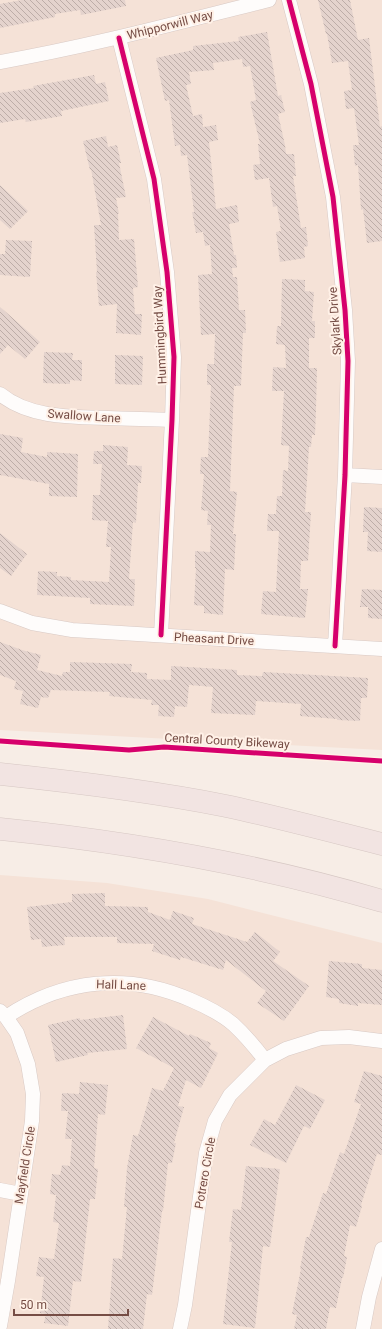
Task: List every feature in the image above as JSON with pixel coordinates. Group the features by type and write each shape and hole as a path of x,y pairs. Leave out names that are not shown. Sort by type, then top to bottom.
{"highway":[{"path":"0,774 69,781 225,806 297,822 382,844"},
{"path":"0,829 61,835 144,847 217,860 284,875 382,901"}],"street":[{"name":"Whipporwill Way","path":"0,62 43,55 119,38 269,0"},
{"name":"Skylark Drive","path":"289,0 311,84 332,197 345,310 348,361 345,475 335,646"},
{"name":"Hummingbird Way","path":"119,38 154,179 167,272 174,357 161,635"},
{"name":"Swallow Lane","path":"0,394 23,407 46,414 75,418 172,420"},
{"path":"345,475 382,477"},
{"name":"Pheasant Drive","path":"0,611 32,623 72,630 382,649"},
{"name":"Hall Lane","path":"3,1014 54,992 90,984 119,982 146,985 175,992 203,1005 231,1023 250,1040 265,1060"},
{"name":"Mayfield Circle","path":"0,1326 32,1121 33,1094 28,1064 17,1033 3,1014"},
{"name":"Potrero Circle","path":"180,1329 185,1305 206,1153 215,1121 230,1095 265,1060 286,1049 321,1038 349,1037 382,1041"},
{"path":"0,1190 21,1194"},
{"path":"363,1329 369,1297 382,1249"}],"shaded area":[{"path":"0,0 382,0 382,750 0,730"},
{"path":"0,875 107,883 208,899 382,943 382,1329 0,1329"}],"building":[{"path":"22,0 125,0 126,6 81,15 80,10 55,14 55,17 0,28 0,4"},
{"path":"318,0 350,0 358,40 369,38 380,127 382,126 382,241 367,243 363,209 361,210 358,165 355,166 353,145 359,145 354,108 346,109 344,91 352,90 348,61 332,63 327,34"},
{"path":"267,32 278,96 281,95 285,112 278,114 286,154 294,154 296,176 293,176 301,228 306,227 308,246 304,247 305,258 280,262 276,232 281,231 277,206 273,207 269,178 255,180 253,165 260,164 258,144 260,144 250,102 256,100 250,66 243,67 242,59 213,63 214,70 189,72 191,84 186,85 193,116 202,114 203,127 216,125 218,140 209,142 216,209 237,205 239,222 229,224 234,255 236,255 237,268 232,268 233,277 237,277 239,310 245,310 246,333 243,333 241,386 234,386 230,491 237,492 233,534 236,534 234,570 225,569 223,615 204,613 204,606 194,605 196,568 195,551 210,552 211,525 207,525 208,511 201,510 204,474 200,474 201,457 208,457 211,385 207,385 207,364 214,364 215,334 201,335 198,275 212,274 210,245 205,246 203,232 196,233 192,212 194,212 187,155 181,156 180,145 175,146 169,100 165,101 156,58 193,50 193,46 239,41 238,37"},
{"path":"94,75 96,84 105,82 109,101 61,111 62,116 26,122 25,119 0,123 0,93 34,88 33,86"},
{"path":"106,136 108,147 117,145 121,163 119,163 126,197 116,198 119,214 119,240 134,239 138,287 133,288 135,314 142,314 141,335 116,333 117,304 99,306 94,225 101,225 91,169 90,170 83,141"},
{"path":"0,185 28,211 10,229 0,220"},
{"path":"6,240 32,241 30,277 0,275 0,254 5,254"},
{"path":"282,279 305,280 305,291 314,292 312,321 315,321 315,338 309,338 309,368 317,368 315,435 312,435 311,447 309,447 305,512 311,512 308,561 301,561 300,589 308,589 305,618 261,614 263,591 276,592 279,531 267,531 268,514 276,514 277,496 282,496 283,470 288,471 289,446 281,445 284,391 272,391 273,367 286,368 285,345 276,344 277,326 281,326"},
{"path":"0,307 40,342 25,359 8,345 0,354"},
{"path":"44,352 73,353 72,360 82,360 82,381 70,380 70,384 43,383"},
{"path":"115,355 143,356 142,385 115,384"},
{"path":"0,434 23,438 21,452 47,457 47,452 78,454 77,497 49,496 49,484 0,475"},
{"path":"103,445 128,447 127,465 142,466 141,483 138,483 136,523 133,522 129,579 135,579 134,606 90,604 90,598 37,595 38,571 57,572 57,576 71,577 71,580 109,582 111,547 106,547 108,521 92,520 93,495 100,495 102,464 93,464 94,451 103,451"},
{"path":"364,507 382,508 382,552 367,551 368,532 363,532"},
{"path":"0,533 27,554 11,576 0,568"},
{"path":"362,589 382,590 382,619 368,618 368,607 360,607"},
{"path":"0,642 41,655 37,670 62,676 63,672 70,672 70,662 132,664 131,672 147,673 147,679 171,680 171,666 237,670 237,675 262,676 263,672 368,678 367,698 361,698 360,721 300,716 301,704 256,701 255,715 211,713 213,687 189,685 187,707 175,706 174,717 158,716 159,705 151,705 152,700 109,696 110,692 51,690 48,698 41,697 38,708 20,704 23,691 14,689 16,681 0,675"},
{"path":"105,893 105,906 148,907 148,912 170,920 173,911 194,918 192,924 247,942 255,932 280,952 273,961 309,986 284,1021 257,1003 266,991 226,960 223,970 181,957 180,960 152,951 154,944 117,943 117,937 64,937 65,945 42,947 41,939 31,940 27,907 72,902 72,894"},
{"path":"329,961 362,964 362,968 382,970 382,1005 358,1003 358,1006 339,1003 339,999 326,997"},
{"path":"123,1015 127,1049 87,1053 88,1055 56,1062 48,1025 80,1018 80,1020"},
{"path":"153,1017 189,1036 190,1034 211,1043 209,1048 218,1053 201,1088 186,1080 178,1106 184,1107 174,1143 176,1143 172,1163 168,1163 152,1295 147,1294 143,1329 108,1329 113,1258 122,1259 127,1207 124,1207 127,1168 133,1135 138,1136 152,1088 163,1091 174,1068 136,1048"},
{"path":"364,1071 382,1076 382,1155 377,1154 361,1205 356,1227 350,1225 344,1256 347,1257 343,1278 336,1308 330,1307 326,1329 294,1329 297,1315 292,1314 306,1237 309,1237 323,1193 326,1194 340,1152 344,1154 361,1104 354,1102"},
{"path":"80,1082 108,1085 105,1115 98,1114 94,1168 98,1169 95,1199 90,1199 81,1282 73,1281 68,1326 44,1323 46,1314 40,1313 44,1277 36,1276 39,1257 54,1259 59,1223 53,1222 56,1195 50,1194 52,1174 60,1175 62,1165 70,1166 72,1139 65,1139 68,1111 61,1111 62,1093 79,1094"},
{"path":"296,1085 325,1100 310,1129 304,1126 286,1163 250,1145 264,1119 275,1125"},
{"path":"246,1166 280,1169 270,1247 263,1246 255,1328 223,1324 232,1242 229,1242 233,1209 241,1210"}],"cycle path":[{"path":"289,0 311,84 333,197 345,310 348,361 345,475 335,646"},
{"path":"119,38 154,179 167,272 174,357 161,635"},
{"name":"Central County Bikeway","path":"0,741 129,750 164,747 382,761"}]}
